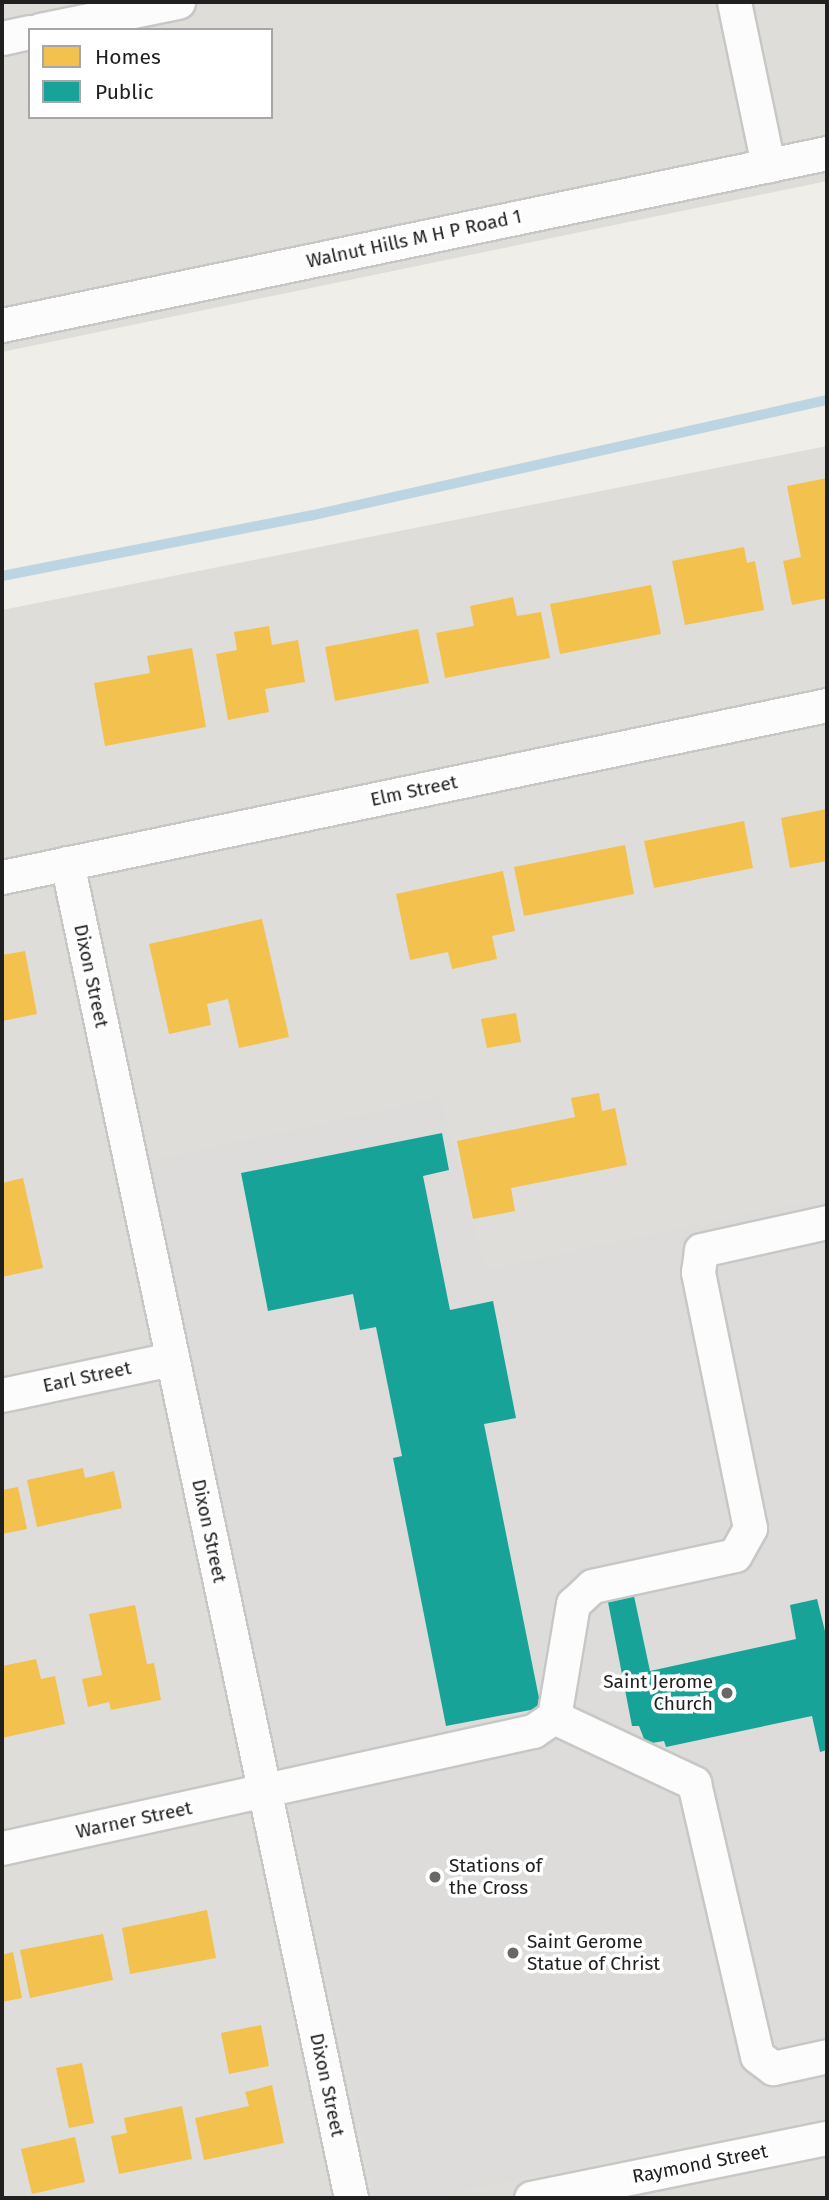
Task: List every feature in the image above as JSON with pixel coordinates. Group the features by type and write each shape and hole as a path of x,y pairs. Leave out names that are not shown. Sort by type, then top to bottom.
{"street":[{"path":"50,28 178,2"},
{"path":"734,2 768,165"},
{"path":"2,38 28,32"},
{"name":"Walnut Hills M H P Road 1","path":"2,325 827,153"},
{"name":"Elm Street","path":"2,877 827,705"},
{"name":"Dixon Street","path":"67,863 351,2198"},
{"path":"827,1222 701,1250 698,1272 750,1528 735,1555 592,1586 573,1604 554,1717 694,1783 757,2056 773,2068 827,2056"},
{"name":"Earl Street","path":"2,1395 172,1359"},
{"name":"Warner Street","path":"2,1847 266,1792 533,1731 554,1717"},
{"name":"Raymond Street","path":"531,2198 827,2138"}],"shaded area":[{"path":"2,2 827,2 827,181 2,352"},
{"path":"827,446 827,2198 2,2198 2,610"},
{"path":"441,1097 485,1270 827,1197 827,2116 428,2198 376,2198 146,1162"}],"building: Homes":[{"path":"827,478 827,598 792,605 783,561 801,557 787,486"},
{"path":"744,547 747,563 755,561 764,610 685,625 672,561"},
{"path":"651,585 661,634 560,654 550,604"},
{"path":"513,597 517,616 541,612 550,658 445,678 436,633 474,626 470,606"},
{"path":"269,626 272,645 298,640 305,682 265,689 269,712 228,720 216,654 237,650 234,632"},
{"path":"418,629 429,683 335,701 325,647"},
{"path":"192,648 206,727 105,746 94,683 150,673 147,656"},
{"path":"827,809 827,861 790,868 781,818"},
{"path":"744,821 753,868 654,888 644,841"},
{"path":"625,845 634,894 524,916 514,867"},
{"path":"503,871 515,931 492,936 497,959 452,969 448,952 410,960 396,894"},
{"path":"262,919 289,1037 239,1048 228,999 207,1004 211,1025 169,1034 149,944"},
{"path":"25,951 37,1014 2,1021 2,955"},
{"path":"516,1013 521,1042 487,1048 481,1019"},
{"path":"599,1093 602,1111 615,1108 627,1165 511,1188 515,1211 473,1219 457,1141 575,1117 571,1098"},
{"path":"23,1178 43,1268 2,1277 2,1183"},
{"path":"83,1468 85,1478 114,1471 122,1508 37,1527 27,1480"},
{"path":"18,1487 27,1529 2,1534 2,1490"},
{"path":"135,1605 147,1664 154,1663 161,1700 111,1710 109,1702 88,1707 82,1679 102,1675 89,1614"},
{"path":"36,1659 41,1679 55,1676 65,1724 2,1738 2,1666"},
{"path":"207,1910 216,1958 130,1974 122,1928"},
{"path":"103,1934 113,1980 30,1998 20,1950"},
{"path":"13,1952 22,1998 2,2002 2,1955"},
{"path":"261,2025 269,2066 229,2074 221,2033"},
{"path":"82,2063 94,2123 69,2128 56,2068"},
{"path":"272,2085 284,2143 204,2160 195,2118 249,2106 245,2092"},
{"path":"182,2106 192,2159 119,2174 111,2136 127,2133 124,2118"},
{"path":"75,2137 85,2182 32,2194 21,2149"}],"building: Public":[{"path":"442,1133 449,1170 423,1176 450,1310 493,1301 516,1418 484,1424 541,1708 446,1726 393,1458 402,1456 376,1327 360,1330 353,1294 268,1311 241,1173"},
{"name":"Saint Jerome Church","path":"634,1596 650,1671 796,1639 790,1605 817,1599 827,1639 827,1750 820,1752 812,1716 666,1747 664,1741 646,1744 639,1726 632,1726 608,1602"}],"waterway":[{"path":"2,576 309,516 827,400"}],"place":[{"name":"Saint Jerome Church","path":"727,1693"},
{"name":"Stations of the Cross","path":"435,1877"},
{"name":"Saint Gerome Statue of Christ","path":"513,1953"}]}
